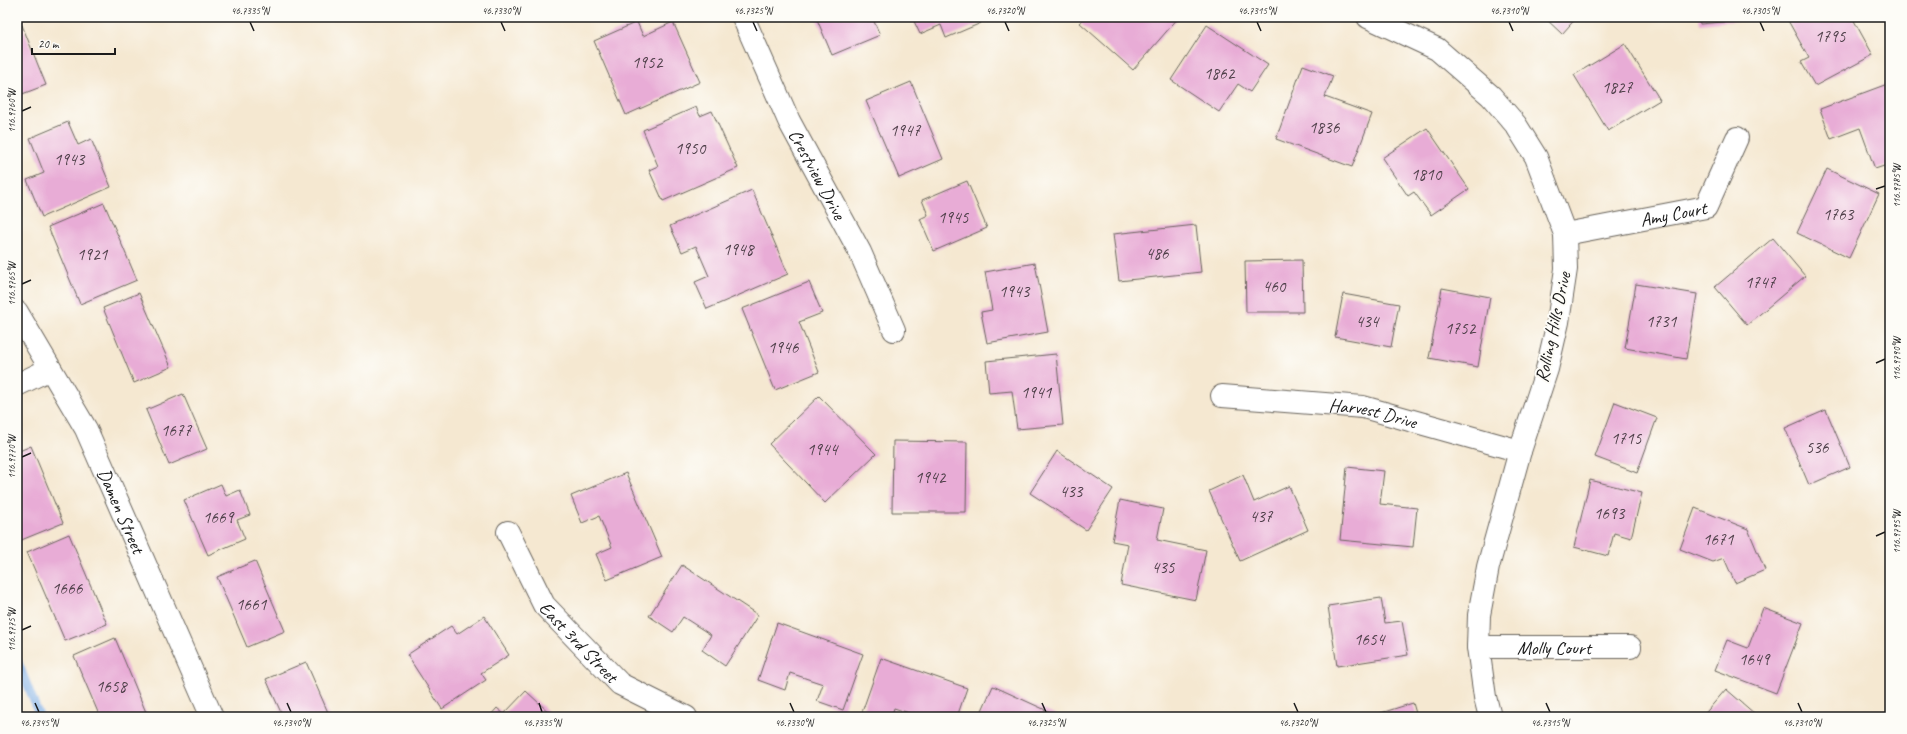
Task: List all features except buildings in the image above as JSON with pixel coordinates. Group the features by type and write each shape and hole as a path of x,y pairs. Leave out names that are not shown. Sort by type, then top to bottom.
{"street":[{"name":"Crestview Drive","path":"743,17 789,121 860,252 894,330"},
{"name":"Rolling Hills Drive","path":"1368,17 1437,49 1491,96 1516,125 1536,157 1566,234 1566,269 1558,322 1547,369 1520,451 1488,567 1479,615 1478,647 1485,697 1490,717"},
{"name":"Amy Court","path":"1566,234 1706,207 1737,138"},
{"name":"Damen Street","path":"17,312 86,429 212,717"},
{"path":"17,385 50,369"},
{"name":"Harvest Drive","path":"1222,396 1363,407 1520,451"},
{"name":"East 3rd Street","path":"508,532 544,605 620,684 686,717"},
{"name":"Molly Court","path":"1478,647 1630,647"}],"waterway":[{"path":"17,659 40,717"}]}
